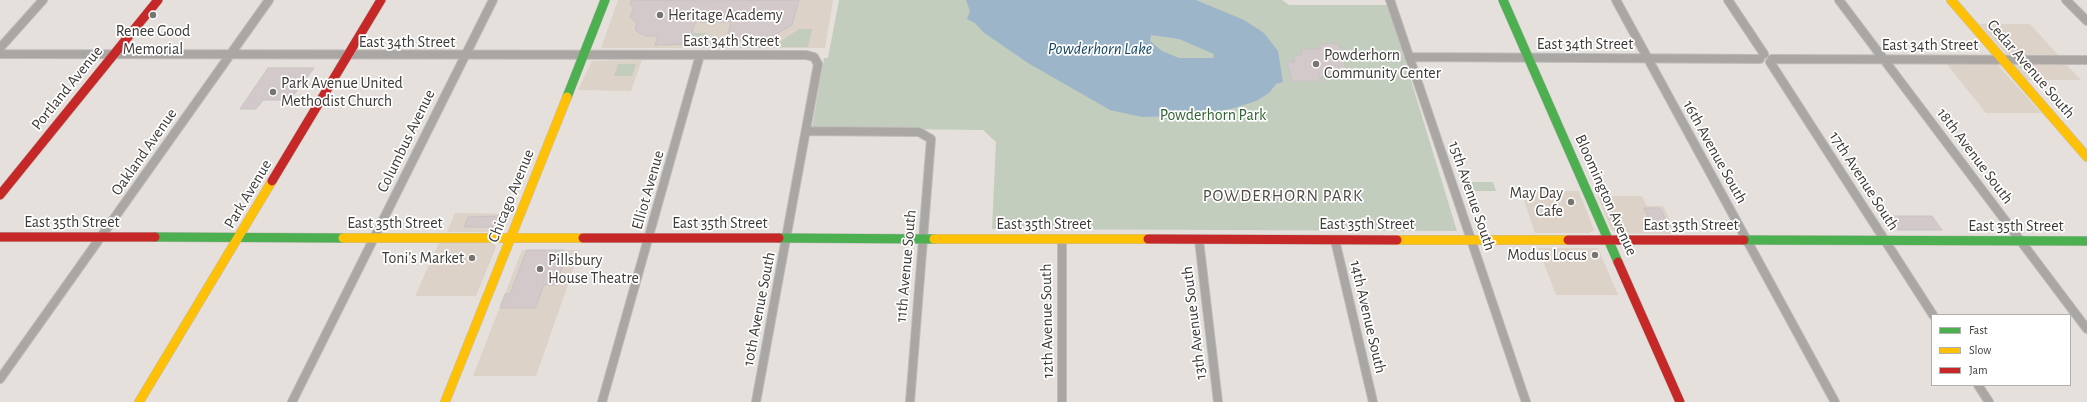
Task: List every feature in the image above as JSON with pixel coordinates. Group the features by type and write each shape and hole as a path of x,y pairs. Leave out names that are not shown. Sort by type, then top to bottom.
{"street":[{"path":"0,48 43,0"},
{"name":"Portland Avenue","path":"0,195 158,0"},
{"name":"Oakland Avenue","path":"0,380 269,0"},
{"name":"Park Avenue","path":"139,402 381,0"},
{"name":"Columbus Avenue","path":"292,402 493,0"},
{"name":"Chicago Avenue","path":"445,402 605,0"},
{"name":"15th Avenue South","path":"1390,0 1526,402"},
{"name":"Bloomington Avenue","path":"1503,0 1610,240 1680,402"},
{"name":"16th Avenue South","path":"1616,0 1835,402"},
{"path":"1728,0 1762,56 1771,60"},
{"name":"18th Avenue South","path":"1839,0 2087,329"},
{"name":"Cedar Avenue South","path":"1951,0 2087,158"},
{"path":"2066,0 2087,21"},
{"name":"East 34th Street","path":"0,54 336,54 348,56 806,55 814,57"},
{"name":"Elliot Avenue","path":"602,402 700,55"},
{"name":"East 34th Street","path":"1409,57 1647,58 1762,56"},
{"name":"10th Avenue South","path":"756,402 818,64 814,57"},
{"name":"East 34th Street","path":"1771,60 2087,60"},
{"name":"17th Avenue South","path":"1771,60 1932,314"},
{"name":"11th Avenue South","path":"806,131 919,132 926,134 931,139 910,402"},
{"name":"East 35th Street","path":"0,237 2087,241"},
{"name":"12th Avenue South","path":"1062,239 1062,402"},
{"name":"13th Avenue South","path":"1199,240 1218,402"},
{"name":"14th Avenue South","path":"1335,240 1373,402"},
{"path":"1979,386 1989,402"}],"shaded area":[{"path":"618,0 833,0 825,48 601,48"},
{"path":"1979,24 2030,24 2058,55 2006,54"},
{"path":"642,60 631,91 578,90 592,61"},
{"path":"1945,62 1997,64 2041,113 1986,113"},
{"path":"2016,63 2065,63 2081,80 2026,80 2015,67 2014,65"},
{"path":"1521,191 1579,191 1594,230 1589,233 1535,233"},
{"path":"1598,196 1642,196 1647,206 1663,206 1677,234 1617,233 1611,229"},
{"path":"455,213 509,214 504,227 495,232 447,232"},
{"path":"439,243 495,244 496,247 476,296 415,296"},
{"path":"1538,248 1598,248 1618,295 1556,295"},
{"path":"522,250 580,250 536,376 473,376"}],"green space":[{"name":"Powderhorn Park","path":"839,0 1282,0 1289,5 1388,5 1457,231 992,229 996,142 983,130 812,128 824,58 828,58"},
{"path":"799,29 812,29 808,47 777,47 777,44"},
{"path":"692,33 707,33 704,44 689,44"},
{"path":"618,64 636,64 632,76 614,76"},
{"path":"1464,182 1493,182 1496,191 1467,191"}],"water":[{"name":"Powderhorn Lake","path":"966,0 1196,0 1244,20 1264,33 1278,51 1283,82 1276,84 1269,93 1256,101 1203,115 1142,117 1110,110 1028,63 983,32 975,23 967,19 970,11","holes":["1151,35 1179,39 1214,54 1213,58 1179,58 1162,51 1150,41"]}],"building":[{"path":"632,0 799,0 792,25 767,39 726,41 731,22 695,22 689,44 655,45 658,36 645,36 635,30 637,23 630,17 634,7 630,5"},
{"name":"Powderhorn Community Center","path":"1319,44 1339,44 1347,73 1343,73 1344,77 1319,77 1321,81 1292,81 1287,62 1295,62 1293,55 1302,55 1301,49 1320,49"},
{"name":"Park Avenue United Methodist Church","path":"268,68 314,68 290,100 263,100 256,109 240,109"},
{"path":"1644,208 1660,208 1671,229 1654,229"},
{"path":"501,216 496,227 464,227 468,217"},
{"path":"1889,216 1932,216 1942,230 1898,230"},
{"name":"Pillsbury House Theatre","path":"527,250 564,250 562,255 567,255 556,285 544,285 535,308 500,308 505,294 510,294"}],"traffic: fast":[{"path":"567,97 605,0"},
{"path":"1503,0 1618,262"},
{"path":"155,237 343,238"},
{"path":"779,238 934,239"},
{"path":"1744,240 2087,241"}],"traffic: slow":[{"path":"1951,0 2087,157"},
{"path":"445,402 567,97"},
{"path":"139,402 272,181"},
{"path":"343,238 583,238"},
{"path":"934,239 1148,239"},
{"path":"1397,240 1568,240"}],"traffic: jam":[{"path":"0,195 158,0"},
{"path":"272,181 381,0"},
{"path":"0,237 155,237"},
{"path":"583,238 779,238"},
{"path":"1148,239 1397,240"},
{"path":"1568,240 1744,240"},
{"path":"1618,262 1680,402"}],"place":[{"name":"Renee Good Memorial","path":"153,15"},
{"name":"Heritage Academy","path":"660,15"},
{"name":"Powderhorn Community Center","path":"1316,64"},
{"name":"Park Avenue United Methodist Church","path":"273,92"},
{"name":"May Day Cafe","path":"1571,202"},
{"name":"Modus Locus","path":"1595,255"},
{"name":"Toni's Market","path":"472,258"},
{"name":"Pillsbury House Theatre","path":"540,269"}],"district":[{"name":"POWDERHORN PARK","path":"1283,196"}]}
